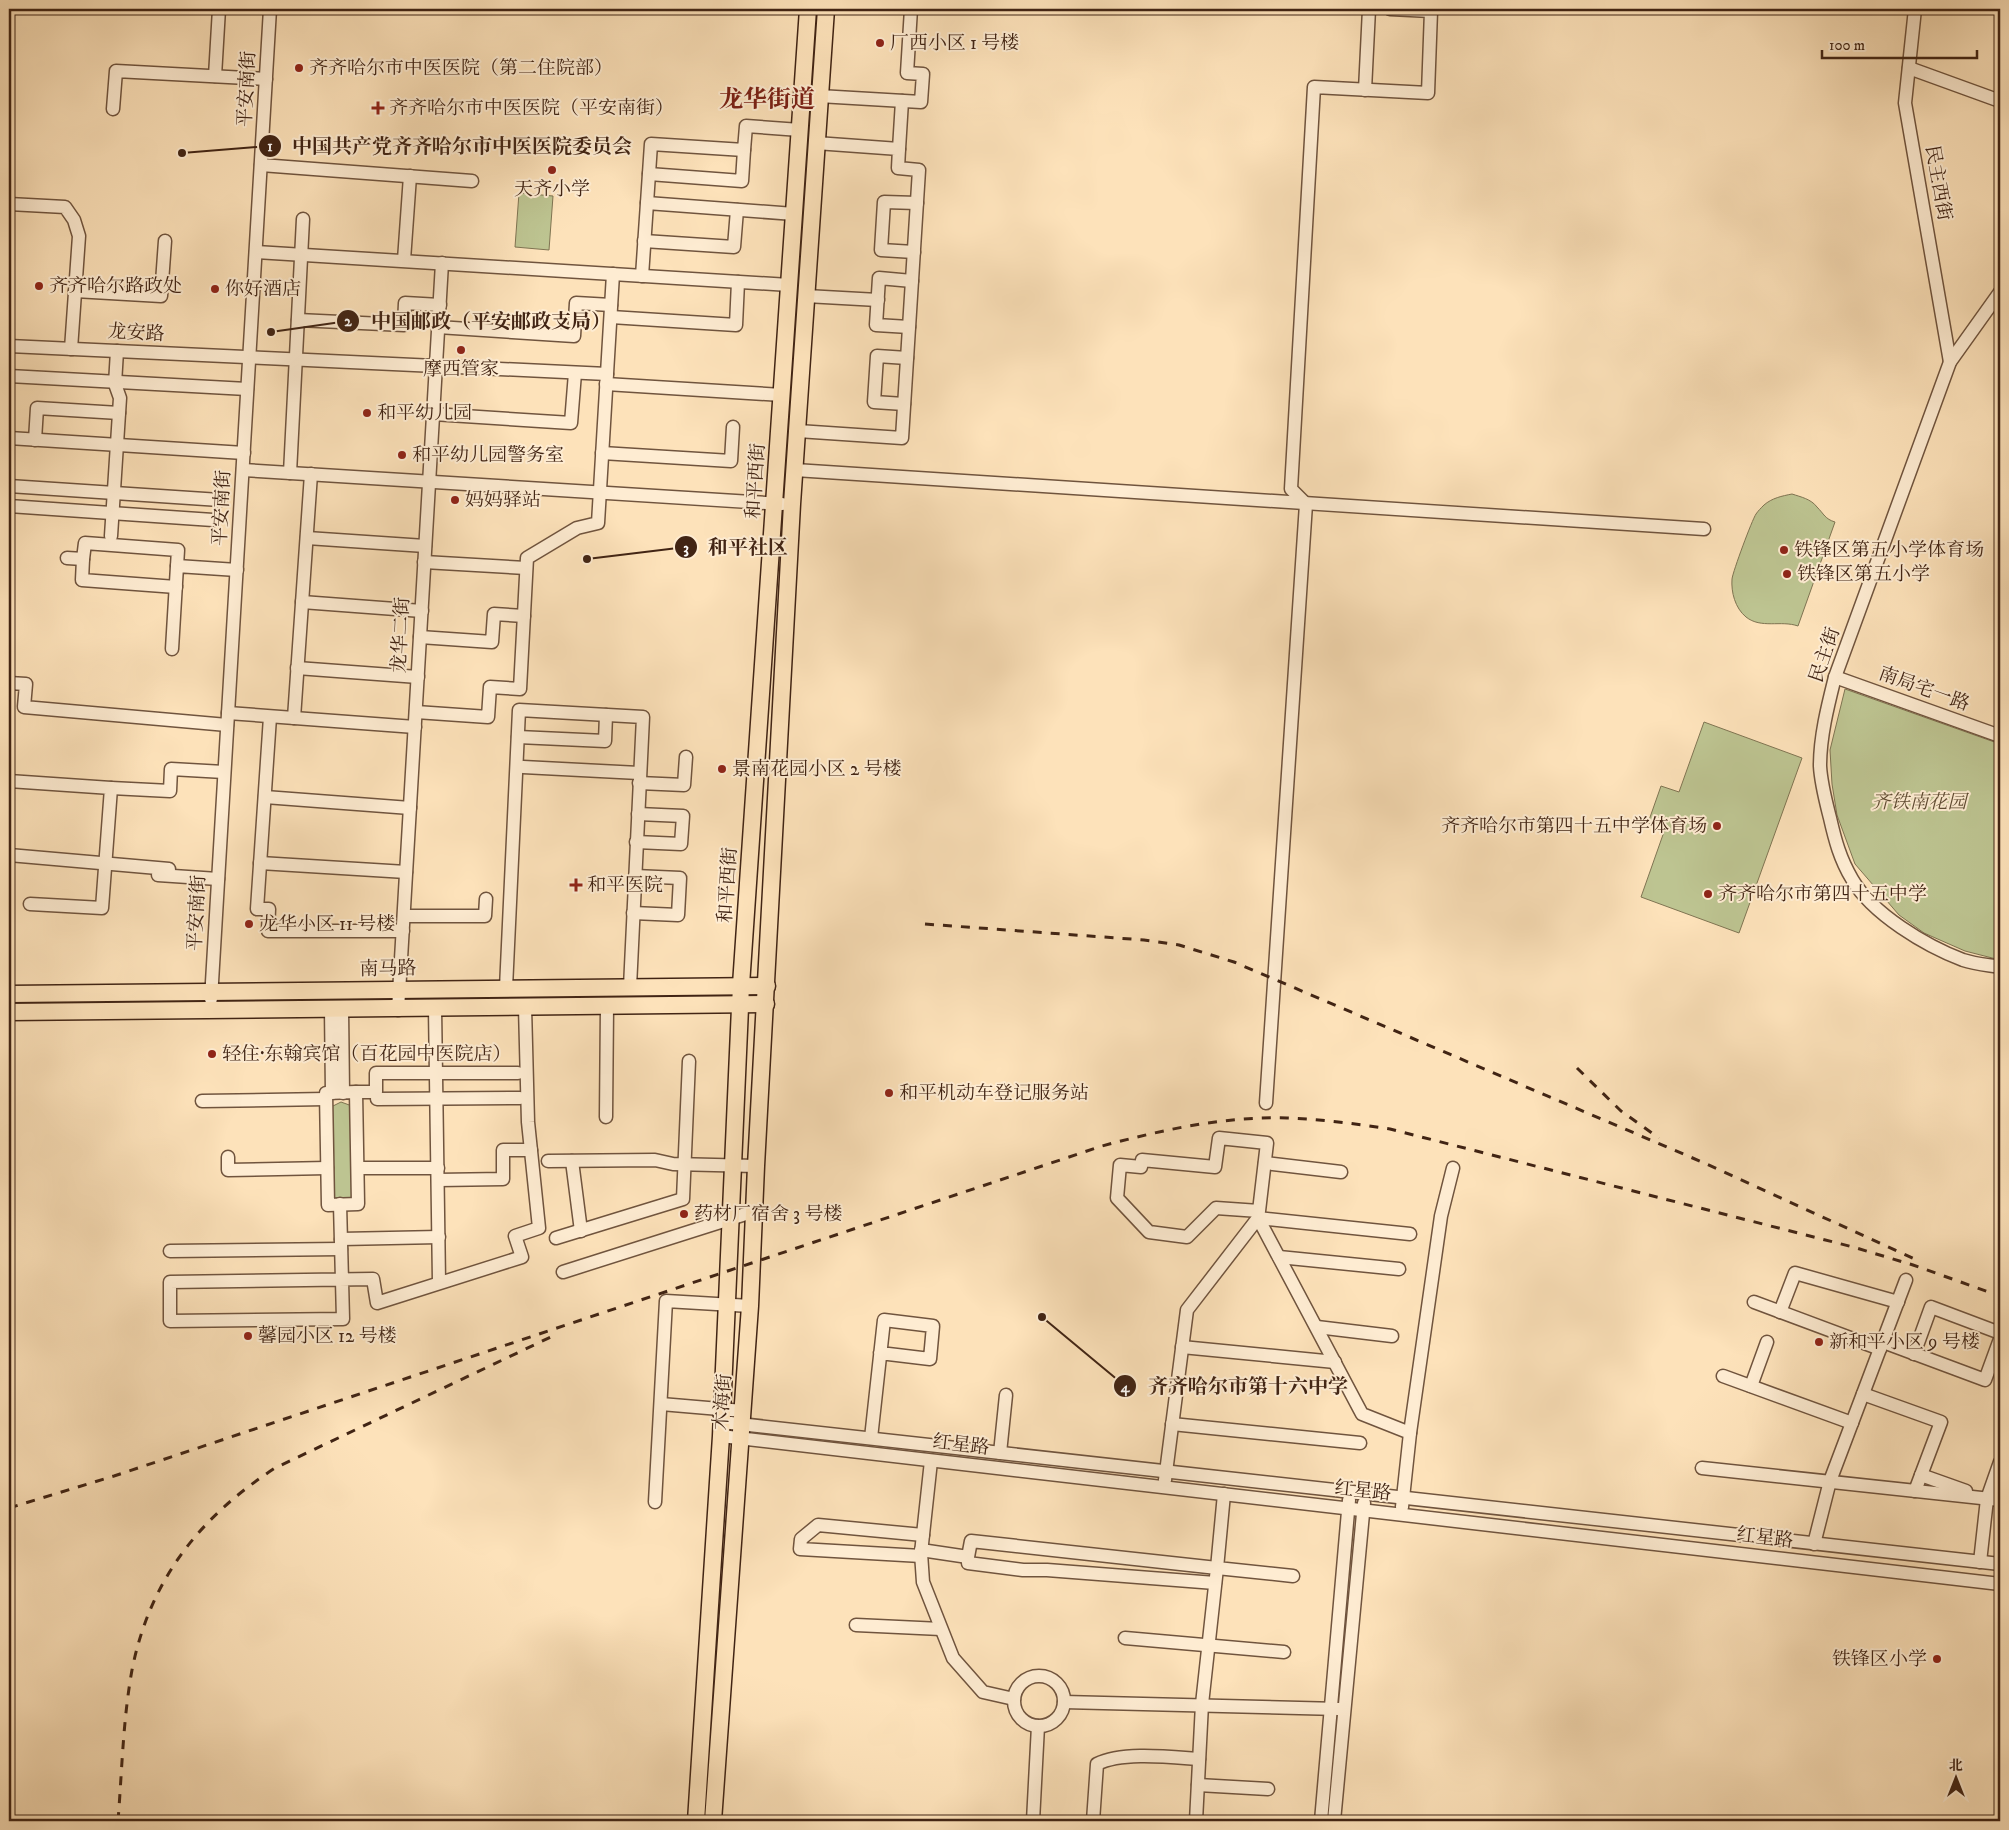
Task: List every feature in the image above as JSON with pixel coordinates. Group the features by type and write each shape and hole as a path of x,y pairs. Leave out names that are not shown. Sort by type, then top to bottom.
{"main road":[{"name":"和平西街","path":"742,985 808,9"},
{"name":"和平西街","path":"767,986 792,504 826,9"},
{"name":"木海街","path":"696,1821 722,1422 742,985"},
{"name":"南马路","path":"9,994 767,986"},
{"name":"木海街","path":"713,1821 750,1306 767,986"},
{"name":"南马路","path":"9,1012 766,1004"}],"street":[{"path":"215,76 219,9"},
{"name":"平安南街","path":"210,1010 248,389 256,358 256,252 270,9"},
{"path":"819,96 921,102 923,74 907,73 911,9"},
{"path":"1364,90 1369,9"},
{"path":"1266,1103 1306,504 1291,489 1314,87 1428,93 1432,11 1390,9"},
{"name":"民主西街","path":"1916,9 1905,104 1950,362"},
{"path":"1909,68 2000,101"},
{"path":"113,109 116,71 266,78"},
{"path":"798,431 902,438 919,170 898,168 902,101"},
{"path":"649,174 742,180 746,126 800,130"},
{"path":"816,143 899,149"},
{"path":"642,276 651,144 744,150"},
{"path":"261,165 472,180"},
{"path":"404,260 410,176"},
{"path":"914,252 881,250 884,202 917,204"},
{"path":"9,204 65,207 74,220 79,236 71,349"},
{"path":"647,204 794,214"},
{"path":"644,241 734,247 737,210"},
{"path":"290,473 303,219"},
{"path":"75,290 161,296 165,241"},
{"path":"256,252 789,285"},
{"name":"龙华二街","path":"398,1009 442,263"},
{"path":"416,712 488,717 490,687 520,689 527,558 577,528 598,523 613,274"},
{"path":"909,327 876,325 879,278 912,281"},
{"path":"438,327 574,336 576,303 611,311 736,325 738,282"},
{"name":"民主街","path":"2000,292 1950,362 1835,677 1825,721 1820,766 1824,796 1837,848 1852,880 1870,901 1888,917 1926,944 1964,960 2000,967"},
{"path":"806,296 878,300"},
{"path":"298,320 404,325 405,303 440,305"},
{"path":"9,346 9,352"},
{"name":"龙安路","path":"9,346 575,373 607,379 782,395"},
{"path":"111,536 120,398 115,382 117,351"},
{"path":"904,404 874,402 877,356 907,358"},
{"path":"433,414 571,423 575,373"},
{"path":"9,376 248,389"},
{"path":"35,440 37,408 118,413"},
{"path":"602,453 731,461 733,427"},
{"path":"9,438 244,453"},
{"path":"243,470 792,504"},
{"path":"795,470 1704,529"},
{"path":"294,718 311,474"},
{"path":"9,486 220,500"},
{"path":"9,506 213,520"},
{"path":"306,538 425,546"},
{"path":"172,649 176,587 178,550 85,543 82,580 176,587"},
{"path":"67,558 83,559"},
{"path":"424,562 526,568"},
{"path":"177,566 237,570"},
{"path":"302,602 422,611"},
{"path":"420,637 492,642 494,614 524,616"},
{"path":"297,668 418,677"},
{"name":"南局宅一路","path":"1835,677 2000,736"},
{"path":"9,683 26,684 24,707 228,719 294,718 415,727"},
{"path":"506,988 519,710 643,717 630,987"},
{"path":"518,736 605,741 606,715"},
{"path":"270,717 257,909 269,909 268,931 403,931"},
{"path":"523,767 639,778 684,785 686,757"},
{"path":"9,781 170,791 171,769 224,772"},
{"path":"30,904 102,908 109,868 111,788"},
{"path":"265,798 410,808"},
{"path":"636,842 681,844 682,835 683,816 638,814"},
{"path":"9,855 109,868 218,879"},
{"path":"260,863 406,872"},
{"path":"109,868 169,869"},
{"path":"633,913 678,915 679,906 680,878 635,876"},
{"path":"404,916 485,916 486,899"},
{"path":"606,1117 607,1006"},
{"path":"340,1204 341,1244 342,1280 343,1319 170,1321 170,1282 342,1280 373,1279 377,1303 522,1257 516,1236 539,1228 528,1122 525,1007"},
{"path":"435,1008 439,1282"},
{"path":"336,1009 343,1095 358,1168 358,1204 328,1205 327,1168 343,1095"},
{"path":"556,1238 683,1200 689,1061"},
{"path":"377,1096 376,1074 518,1073"},
{"path":"202,1101 343,1095 437,1099 520,1098"},
{"path":"1164,1487 1186,1310 1259,1215 1267,1143 1218,1138 1215,1167 1142,1160 1141,1167 1120,1165 1117,1198 1149,1232 1187,1237 1216,1208 1259,1215 1410,1234"},
{"path":"358,1168 503,1179 503,1150 531,1150"},
{"path":"228,1157 228,1170 327,1168"},
{"path":"548,1161 655,1160 673,1164 756,1166"},
{"path":"572,1161 581,1231"},
{"path":"1265,1163 1341,1172"},
{"path":"1401,1514 1410,1433 1441,1216 1452,1168"},
{"path":"563,1272 755,1211"},
{"path":"1259,1215 1279,1257 1362,1414 1410,1433"},
{"path":"170,1251 439,1238"},
{"path":"1279,1257 1399,1269"},
{"path":"1780,1312 1795,1273 1898,1302"},
{"path":"1814,1544 1830,1481 1906,1280"},
{"path":"655,1502 666,1302 750,1306"},
{"path":"1754,1302 1881,1346 1914,1354 1985,1380 2000,1341 1931,1307 1914,1354"},
{"path":"871,1438 880,1353 884,1320 933,1326 930,1359 880,1353"},
{"path":"1317,1328 1392,1336"},
{"path":"1750,1386 1767,1342"},
{"path":"1182,1347 1335,1362"},
{"path":"1723,1376 1852,1423"},
{"path":"1863,1394 1941,1422 1915,1491"},
{"path":"1000,1453 1006,1395"},
{"path":"660,1404 722,1422 742,1424"},
{"name":"红星路","path":"722,1422 2000,1564"},
{"name":"红星路","path":"742,1424 931,1461 2000,1584"},
{"path":"1172,1424 1360,1443"},
{"path":"931,1461 921,1553 923,1582 953,1658 983,1692 1014,1699"},
{"path":"1980,1562 1987,1499 2000,1462"},
{"path":"1702,1468 2000,1500"},
{"path":"1921,1475 1987,1499"},
{"path":"1320,1821 1350,1492"},
{"path":"1196,1821 1202,1704 1224,1494"},
{"path":"1334,1821 1365,1494"},
{"path":"923,1535 818,1525 801,1539 800,1549 921,1553 968,1557"},
{"path":"1215,1583 1047,1570 1023,1570 968,1563 968,1557 971,1541 1293,1576"},
{"path":"1023,1570 1026,1547"},
{"path":"1131,1576 1140,1560"},
{"path":"856,1625 941,1629"},
{"path":"1125,1638 1284,1652"},
{"path":"1042,1677 1056,1684 1061,1690 1064,1702 1061,1713 1056,1719 1050,1724 1038,1726 1026,1723 1020,1718 1015,1710 1014,1699 1019,1686 1026,1680 1042,1677"},
{"path":"1064,1702 1202,1704 1344,1710"},
{"path":"1033,1821 1038,1726"},
{"path":"1093,1821 1097,1764 1106,1759 1147,1756 1200,1758"},
{"path":"1198,1784 1268,1789"}],"green space":[{"path":"519,193 553,196 549,250 515,247"},
{"name":"铁锋区第五小学体育场","path":"1792,494 1812,502 1827,518 1835,522 1798,626 1792,624 1758,623 1746,617 1736,604 1732,589 1733,574 1757,513 1770,501"},
{"name":"齐铁南花园","path":"1845,689 2000,744 2000,960 1965,951 1924,933 1899,915 1855,864 1837,815 1832,784 1830,750"},
{"name":"齐齐哈尔市第四十五中学体育场","path":"1704,722 1802,758 1739,933 1641,897 1665,829 1648,823 1661,786 1679,792"},
{"path":"341,1102 352,1106 354,1196 343,1202 333,1197 331,1107"}],"railway":[{"path":"925,924 1144,940 1179,945 1234,962 1702,1162 1919,1261"},
{"path":"1577,1068 1621,1111 1659,1138"},
{"path":"9,1508 114,1476 1102,1146 1193,1125 1240,1119 1287,1118 1390,1129 1853,1247 1913,1265 2000,1296"},
{"path":"118,1821 127,1707 132,1670 140,1637 151,1607 165,1579 182,1553 202,1529 224,1507 275,1468 555,1335"}],"place":[{"name":"厂西小区 1 号楼","path":"880,43"},
{"name":"齐齐哈尔市中医医院（第二住院部）","path":"299,68"},
{"name":"齐齐哈尔市中医医院（平安南街）","path":"378,108"},
{"name":"中国共产党齐齐哈尔市中医医院委员会","path":"182,153"},
{"name":"天齐小学","path":"552,170"},
{"name":"齐齐哈尔路政处","path":"39,286"},
{"name":"你好酒店","path":"215,289"},
{"name":"中国邮政（平安邮政支局）","path":"271,332"},
{"name":"摩西管家","path":"461,350"},
{"name":"和平幼儿园","path":"367,413"},
{"name":"和平幼儿园警务室","path":"402,455"},
{"name":"妈妈驿站","path":"455,500"},
{"name":"铁锋区第五小学体育场","path":"1784,550"},
{"name":"和平社区","path":"587,559"},
{"name":"铁锋区第五小学","path":"1787,574"},
{"name":"景南花园小区 2 号楼","path":"722,769"},
{"name":"齐齐哈尔市第四十五中学体育场","path":"1717,826"},
{"name":"和平医院","path":"576,885"},
{"name":"齐齐哈尔市第四十五中学","path":"1708,894"},
{"name":"龙华小区 11 号楼","path":"249,924"},
{"name":"轻住·东翰宾馆（百花园中医院店）","path":"212,1054"},
{"name":"和平机动车登记服务站","path":"889,1093"},
{"name":"药材厂宿舍 3 号楼","path":"684,1214"},
{"name":"齐齐哈尔市第十六中学","path":"1042,1317"},
{"name":"馨园小区 12 号楼","path":"248,1336"},
{"name":"新和平小区 9 号楼","path":"1819,1342"},
{"name":"铁锋区小学","path":"1937,1659"}],"district":[{"name":"龙华街道","path":"767,100"}]}
